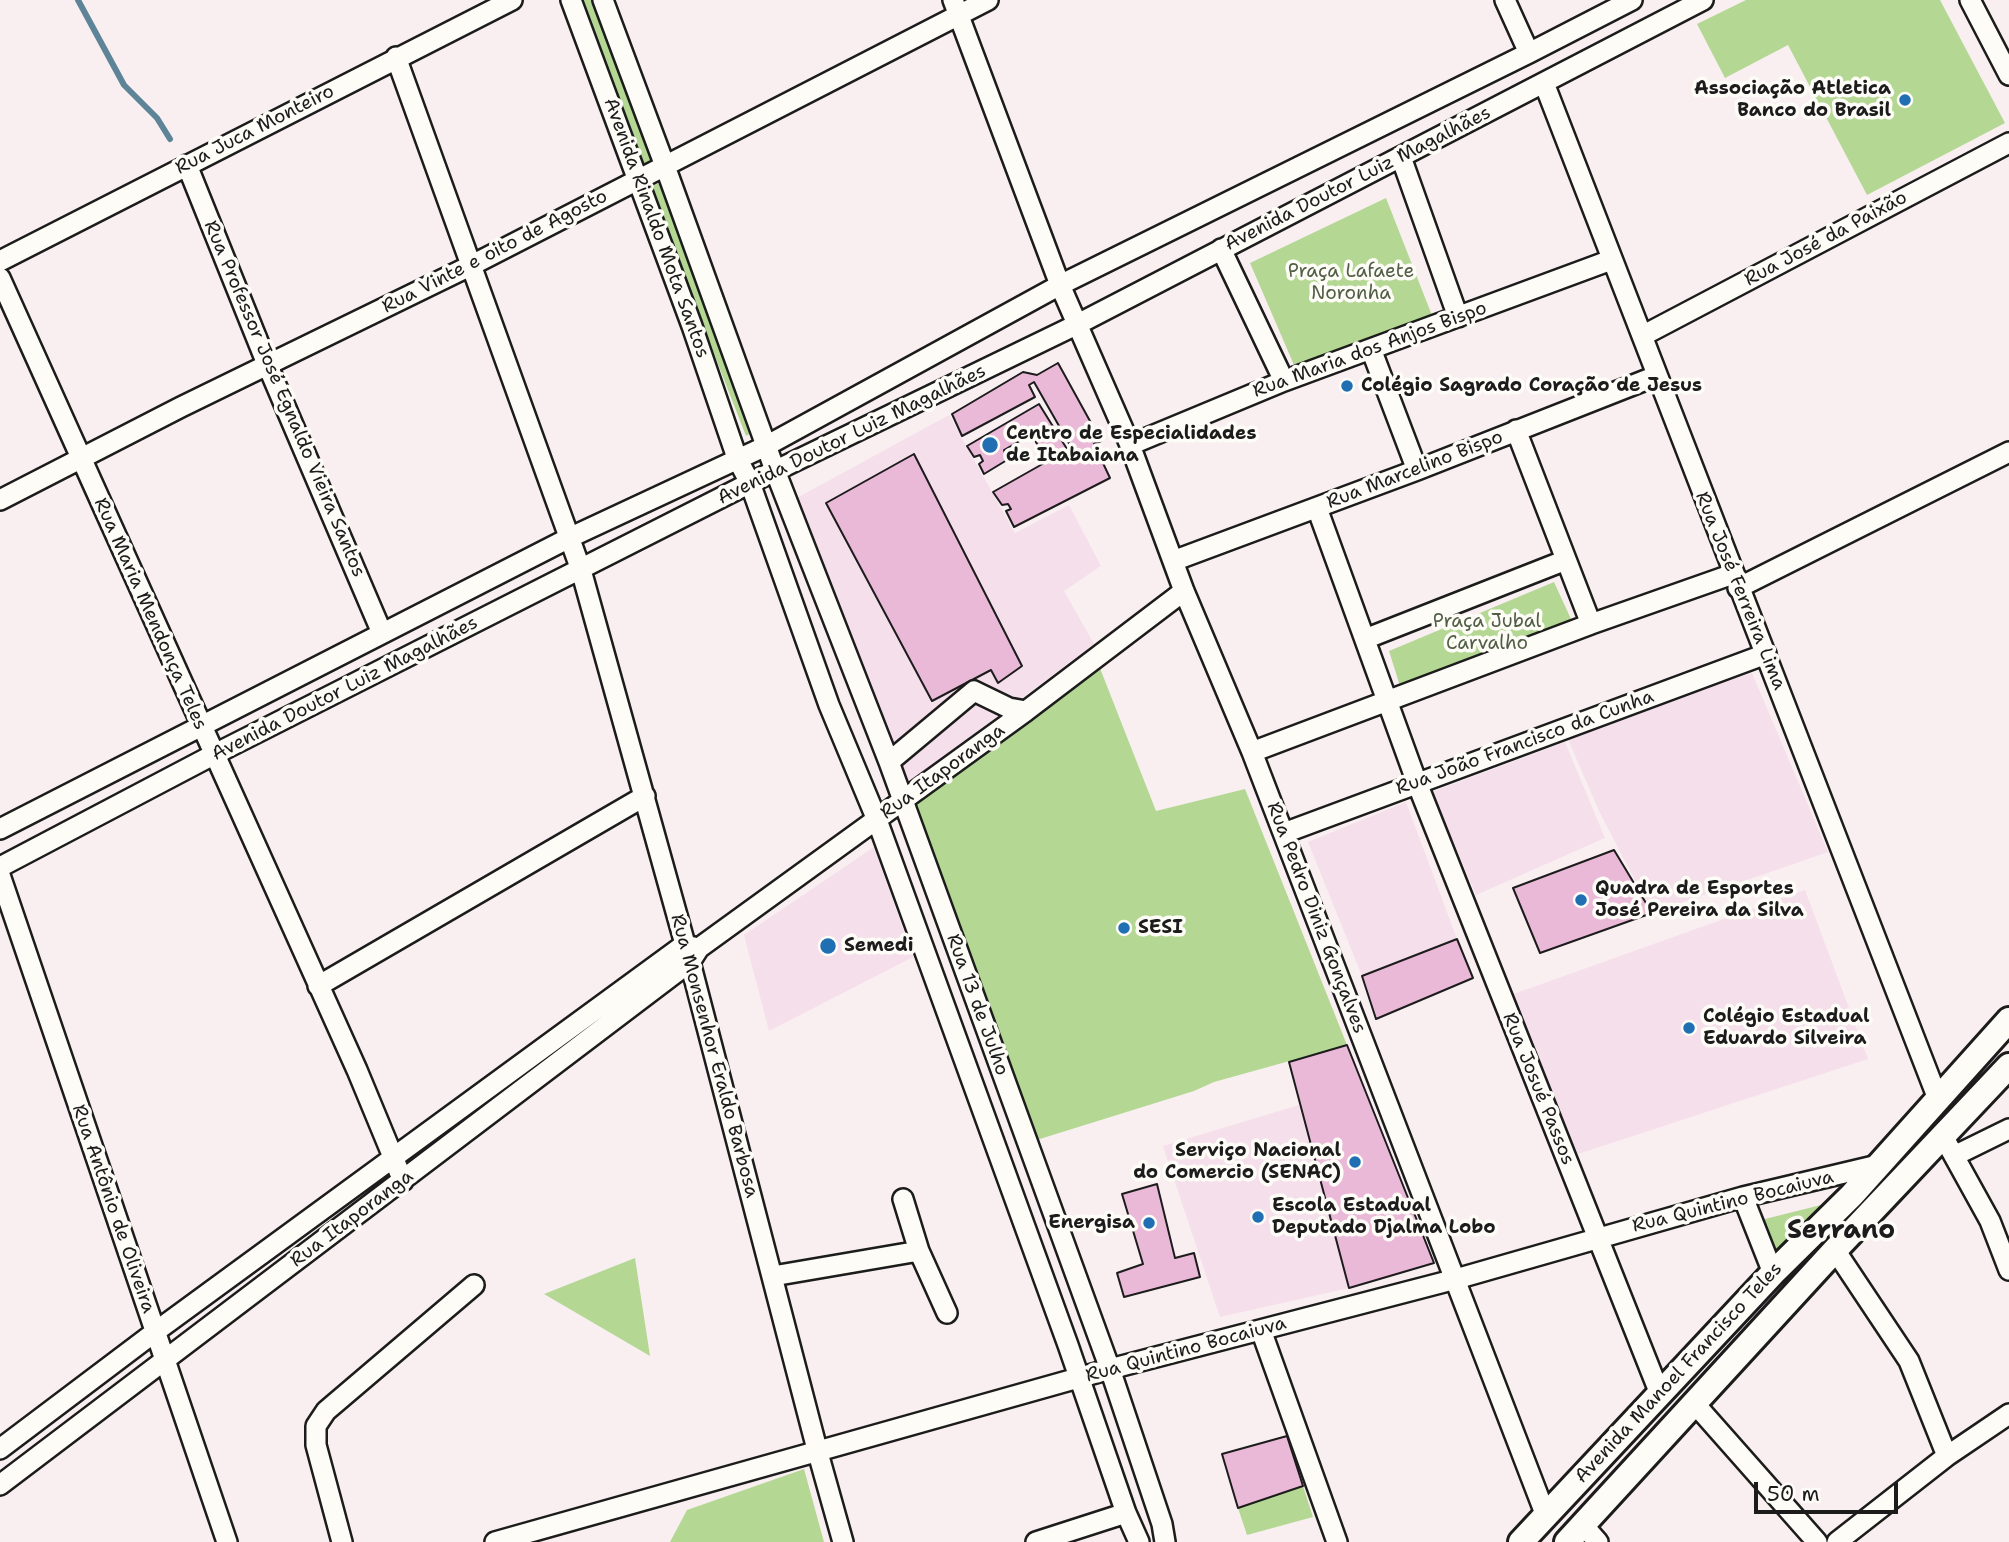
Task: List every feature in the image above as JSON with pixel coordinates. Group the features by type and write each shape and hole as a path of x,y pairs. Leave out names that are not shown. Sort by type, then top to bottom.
{"main road":[{"name":"Avenida Manoel Francisco Teles","path":"1521,1542 1773,1273 1878,1166 2009,1020"},
{"name":"Avenida Manoel Francisco Teles","path":"1583,1536 1695,1404 1835,1250 1949,1146 2009,1066"}],"street":[{"name":"Rua Juca Monteiro","path":"0,261 512,0"},
{"name":"Avenida Rinaldo Mota Santos","path":"570,0 692,326 737,458 750,483"},
{"name":"Avenida Rinaldo Mota Santos","path":"603,0 776,472"},
{"name":"Rua Vinte e oito de Agosto","path":"0,500 638,180 956,7 988,0"},
{"path":"1505,0 1529,54"},
{"name":"Avenida Doutor Luiz Magalhães","path":"0,829 571,537 766,446 1060,285 1529,54 1632,0"},
{"name":"Avenida Doutor Luiz Magalhães","path":"0,867 214,755 750,483 1078,324 1703,0"},
{"path":"1970,0 2009,75"},
{"name":"Rua Pedro Diniz Gonçalves","path":"956,7 1060,285 1130,444 1184,591 1284,833 1546,1516"},
{"name":"Rua Monsenhor Eraldo Barbosa","path":"396,57 581,570 691,952 843,1542"},
{"name":"Rua José Ferreira Lima","path":"1544,83 1938,1099"},
{"name":"Rua José da Paixão","path":"1642,336 2009,143"},
{"path":"1401,157 1458,317"},
{"name":"Rua Professor José Egnaldo Vieira Santos","path":"187,165 267,364 382,633"},
{"path":"1221,249 1284,381"},
{"name":"Rua Maria dos Anjos Bispo","path":"1130,444 1284,381 1611,260"},
{"name":"Rua Maria Mendonça Teles","path":"0,278 357,1070 403,1181"},
{"path":"1371,349 1418,470"},
{"name":"Rua Marcelino Bispo","path":"1173,561 1418,470 1656,376"},
{"path":"1516,430 1591,624"},
{"path":"1252,752 1591,624 1736,581 2009,452"},
{"name":"Rua 13 de Julho","path":"776,472 889,762 1110,1369 1166,1542"},
{"name":"Rua 13 de Julho","path":"750,483 829,705 877,820 1126,1513 1139,1542"},
{"name":"Rua Josué Passos","path":"1317,508 1417,783 1660,1394"},
{"path":"1365,639 1566,560"},
{"name":"Rua Itaporanga","path":"0,1449 393,1158 877,820 1184,591"},
{"name":"Rua João Francisco da Cunha","path":"1284,833 1766,654"},
{"path":"889,762 974,691 1009,708 1026,711"},
{"path":"318,986 645,796"},
{"name":"Rua Antônio de Oliveira","path":"0,876 227,1542"},
{"name":"Rua Itaporanga","path":"0,1485 403,1181 691,952"},
{"path":"2009,1129 1949,1146 1990,1221 2009,1270"},
{"name":"Rua Quintino Bocaiuva","path":"495,1542 1110,1369 1456,1279 1743,1197 1878,1166"},
{"path":"1743,1197 1773,1273"},
{"path":"903,1199 919,1251 947,1313"},
{"path":"1835,1250 1909,1361 1947,1456"},
{"path":"773,1276 919,1251"},
{"path":"342,1542 316,1445 316,1426 326,1411 474,1285"},
{"path":"1261,1330 1337,1542"},
{"path":"1695,1404 1817,1542"},
{"path":"1837,1542 1947,1456 2009,1414"},
{"path":"1036,1542 1126,1513"}],"shaded area":[{"path":"949,415 1015,533 1069,505 1101,566 1064,591 1094,644 899,790 795,499","holes":["914,454 1022,666 998,683 991,670 932,700 826,504"]},
{"path":"1752,673 1828,852 1652,913 1600,813 1567,737"},
{"path":"1565,742 1605,838 1476,895 1432,792"},
{"path":"1406,802 1457,939 1362,976 1308,842"},
{"name":"Semedi","path":"874,847 913,957 769,1031 744,935"},
{"name":"Colégio Estadual Eduardo Silveira","path":"1805,890 1868,1059 1578,1154 1508,996"},
{"name":"Escola Estadual Deputado Djalma Lobo","path":"1299,1105 1349,1288 1220,1317 1163,1146"}],"green space":[{"path":"576,0 601,0 661,168 643,163"},
{"name":"Associação Atletica Banco do Brasil","path":"1746,0 1940,0 2005,123 1867,195 1788,45 1725,78 1697,24"},
{"path":"660,183 754,431 746,436 649,187"},
{"name":"Praça Lafaete Noronha","path":"1386,198 1433,318 1297,372 1250,263"},
{"name":"Praça Jubal Carvalho","path":"1554,582 1571,619 1492,653 1400,686 1389,651"},
{"name":"SESI","path":"1096,658 1156,811 1245,789 1347,1045 1214,1082 1194,1091 1027,1143 902,801"},
{"path":"1845,1199 1784,1263 1757,1221"},
{"path":"635,1258 650,1356 544,1294"},
{"path":"804,1469 824,1542 670,1542 687,1510"},
{"path":"1303,1486 1313,1517 1247,1535 1238,1508"}],"building":[{"name":"Centro de Especialidades de Itabaiana","path":"1058,363 1101,441 1094,444 1110,478 1014,527 1006,511 1011,509 1008,504 1002,505 993,492 1046,462 1032,434 1004,450 1007,460 984,474 979,464 983,461 980,455 974,457 967,446 1039,404 1067,449 1071,447 1034,382 1029,385 1035,397 962,436 952,414 1023,372 1037,375"},
{"path":"914,454 1022,666 998,683 991,670 932,701 826,503"},
{"name":"Quadra de Esportes José Pereira da Silva","path":"1614,850 1652,913 1540,953 1513,888"},
{"path":"1457,939 1473,978 1376,1019 1362,976"},
{"name":"Serviço Nacional do Comercio (SENAC)","path":"1347,1045 1434,1263 1349,1288 1289,1062"},
{"name":"Energisa","path":"1157,1184 1175,1258 1194,1253 1200,1277 1124,1297 1117,1273 1143,1264 1122,1194"},
{"path":"1287,1436 1303,1486 1238,1508 1222,1454"}],"waterway":[{"path":"78,0 124,85 157,118 170,139"}],"place":[{"name":"Associação Atletica Banco do Brasil","path":"1905,100"},
{"name":"Colégio Sagrado Coração de Jesus","path":"1347,386"},
{"name":"Centro de Especialidades de Itabaiana","path":"990,445"},
{"name":"Quadra de Esportes José Pereira da Silva","path":"1581,900"},
{"name":"SESI","path":"1124,928"},
{"name":"Semedi","path":"828,946"},
{"name":"Colégio Estadual Eduardo Silveira","path":"1689,1028"},
{"name":"Serviço Nacional do Comercio (SENAC)","path":"1355,1162"},
{"name":"Escola Estadual Deputado Djalma Lobo","path":"1258,1217"},
{"name":"Energisa","path":"1149,1223"}],"district":[{"name":"Serrano","path":"1841,1231"}]}
